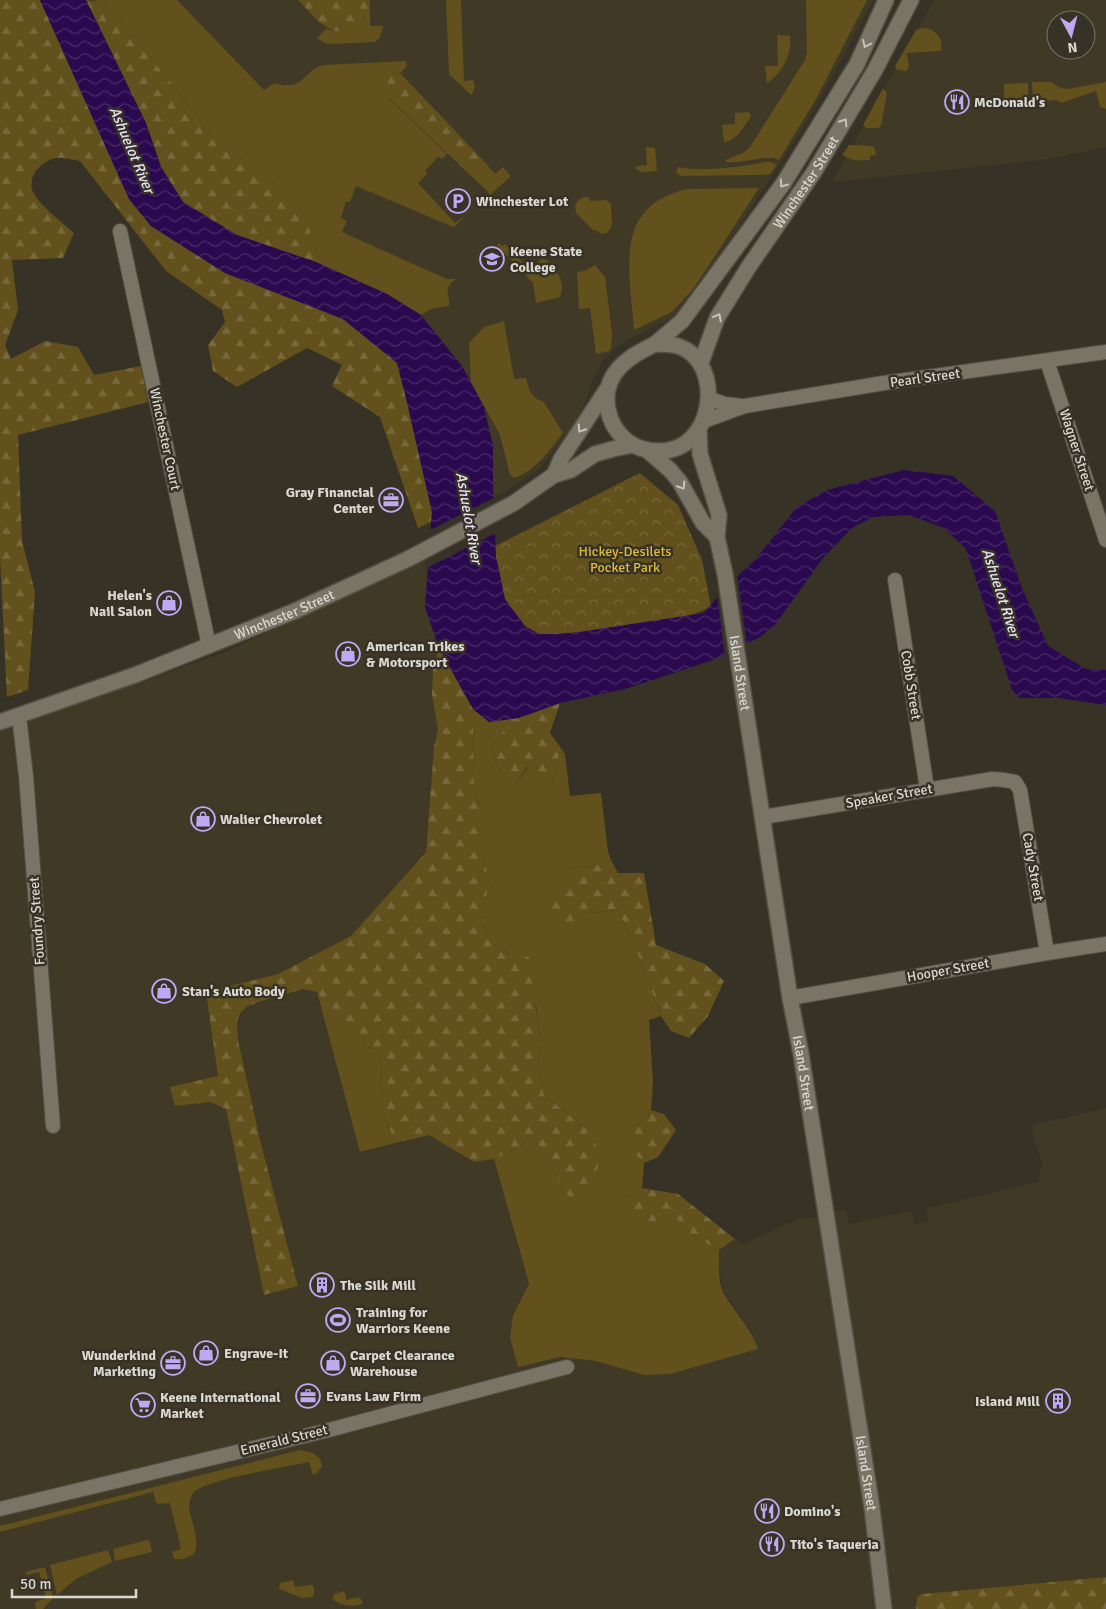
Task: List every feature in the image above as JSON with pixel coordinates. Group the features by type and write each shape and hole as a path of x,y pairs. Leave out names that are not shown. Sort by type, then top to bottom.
{"street":[{"name":"Winchester Street","path":"655,344 682,321 788,177 857,64 886,0"},
{"name":"Winchester Street","path":"700,363 717,318 748,268 814,172 875,70 911,0"},
{"name":"Winchester Court","path":"120,231 209,646"},
{"path":"655,344 679,346 690,352 700,363 705,372 708,398 701,425 694,436 681,446 665,451 648,451 633,445 620,435 610,421 607,405 608,388 615,373 627,361 655,344"},
{"name":"Pearl Street","path":"701,425 745,406 884,383 1106,352"},
{"name":"Wagner Street","path":"1047,361 1106,540"},
{"name":"Winchester Street","path":"554,475 561,459 608,388"},
{"name":"Pearl Street","path":"708,398 725,404 745,406"},
{"name":"Island Street","path":"701,425 700,454 719,516 717,537 725,574 790,998 801,1054 872,1511 884,1609"},
{"name":"Winchester Street","path":"0,722 102,687 329,597 408,560 514,504 554,475 571,470 595,454 633,445"},
{"name":"Island Street","path":"648,451 670,470 680,482 703,523 717,537"},
{"name":"Cobb Street","path":"895,580 926,789"},
{"name":"Foundry Street","path":"19,716 26,776 53,1126"},
{"name":"Speaker Street","path":"763,817 926,789 993,780 1015,782"},
{"name":"Cady Street","path":"1015,782 1020,790 1047,953"},
{"name":"Hooper Street","path":"790,998 1106,944"},
{"name":"Emerald Street","path":"0,1509 325,1431 567,1367"}],"shaded area":[{"name":"Keene State College","path":"68,0 873,0 819,101 685,309 627,340 604,359 592,381 586,401 573,427 538,470 506,491 466,510 321,277"},
{"path":"934,0 1106,0 1106,147 1050,159 832,182"},
{"path":"429,559 425,607 439,648 433,668 432,695 438,730 434,747 426,852 351,936 278,974 207,992 218,1076 175,1106 210,1102 226,1109 264,1295 298,1286 260,1140 238,1041 237,1022 239,1015 246,1007 304,989 317,992 320,1007 429,1134 474,1162 494,1159 529,1285 513,1315 518,1366 560,1357 596,1361 644,1375 754,1336 723,1291 719,1269 719,1250 735,1239 743,1244 798,1219 815,1218 845,1209 849,1224 911,1211 915,1224 926,1222 928,1221 926,1210 928,1208 1038,1182 1042,1165 1032,1131 1033,1125 1106,1108 1106,1577 922,1594 917,1597 916,1609 0,1609 0,732 220,654"}],"green space":[{"path":"0,0 40,0 129,199 151,226 225,273 343,319 397,363 432,512 431,522 418,528 380,417 332,386 342,365 307,348 237,387 213,371 208,345 225,322 222,310 166,271 80,161 56,158 46,162 34,175 31,186 33,192 46,208 74,233 63,258 12,260 18,310 5,345 11,359 45,341 78,347 94,375 141,366 148,402 18,435 22,541 35,592 28,690 7,697 0,557"},
{"path":"86,0 100,2 122,21 214,138 293,197 309,226 311,241 325,266 237,235 183,202 161,167 146,123"},
{"path":"93,0 177,0 264,90 274,83 292,85 297,83 310,72 323,65 406,61 407,66 400,73 391,72 385,95 447,154 442,159 438,157 425,171 427,174 418,183 455,223 466,215 454,227 356,186 350,202 346,201 341,218 347,221 342,232 447,279 456,279 448,289 449,306 431,309 421,315 387,294 325,266 311,241 309,226 293,197 214,138 122,21 100,2"},
{"path":"298,0 370,0 370,4 363,18 358,23 349,29 341,31 325,26"},
{"path":"446,0 461,0 464,81 473,80 475,86 472,94 449,74"},
{"path":"806,0 867,0 816,99 779,160 768,158 727,162 725,160 743,153 750,147 805,60 807,52"},
{"path":"370,6 370,26 383,26 380,37 375,42 332,44 325,43 317,38 326,29 334,31 364,18"},
{"path":"927,28 938,35 942,46 941,51 907,53 909,67 906,71 897,70 895,66 916,30"},
{"path":"777,35 790,36 788,56 781,69 767,83 765,66 778,66"},
{"path":"400,73 481,158 482,164 480,169 474,172 464,169 375,85 377,74"},
{"path":"1032,82 1051,82 1067,89 1106,82 1106,109 1100,107 1096,91 1061,103 1057,100 1033,102"},
{"path":"1028,83 1028,98 1004,98 1004,84"},
{"path":"883,88 887,93 881,126 878,128 866,128 863,125"},
{"path":"749,112 751,116 740,132 733,139 724,142 722,125 735,124 735,113"},
{"path":"849,145 872,146 875,148 876,155 870,156 870,160 859,160 842,155"},
{"path":"646,147 655,148 657,171 641,172 635,168 647,165"},
{"path":"481,158 495,174 503,167 511,176 480,204 489,193 464,169 474,172 482,164"},
{"path":"765,162 777,165 770,174 681,176 676,173 678,167 698,169 721,168"},
{"path":"759,188 694,288 672,312 634,330 629,264 631,244 636,226 647,210 663,198 687,189"},
{"path":"589,197 590,201 606,200 611,204 612,226 607,233 601,234 596,230 594,231 576,213 575,206 578,200"},
{"path":"499,243 502,246 505,244 529,269 542,259 547,260 560,277 562,291 560,297 536,303 533,283 497,245"},
{"path":"595,265 605,277 612,334 611,349 596,354 590,308 579,309 577,272 584,271"},
{"path":"504,321 514,379 526,378 530,392 537,399 544,402 563,433 536,465 515,478 510,475 500,435 471,382 469,343 484,327"},
{"name":"Hickey-Desilets Pocket Park","path":"640,473 678,505 702,560 711,607 684,618 565,645 503,619 493,547"},
{"path":"439,648 473,709 474,786 482,813 482,852 489,878 484,915 487,938 509,954 529,957 540,1038 538,1065 544,1095 586,1128 596,1144 598,1167 588,1188 572,1197 563,1193 557,1177 530,1135 521,1146 494,1159 474,1162 429,1135 395,1143 381,1105 382,1050 362,1046 346,1035 317,992 303,989 246,1007 239,1015 237,1022 238,1040 260,1140 298,1286 264,1295 226,1109 210,1102 175,1106 170,1087 218,1076 206,992 278,974 351,936 426,852 434,747 438,730 432,695 433,668"},
{"path":"560,703 550,733 561,748 552,783 533,777 528,766 512,790 496,764 493,744 508,726 508,719 519,718"},
{"path":"473,709 489,722 508,719 509,726 493,744 496,764 512,790 529,766 552,783 561,748 565,754 570,796 601,793 608,852 611,860 594,866 574,867 571,885 552,895 582,914 618,910 639,957 661,1016 649,1020 653,1082 651,1110 635,1128 635,1154 644,1163 642,1188 628,1197 675,1218 694,1237 719,1250 721,1288 747,1327 758,1349 670,1374 644,1375 596,1361 560,1357 518,1367 510,1338 513,1315 529,1284 494,1159 521,1146 530,1135 557,1177 563,1193 586,1128 544,1095 538,1065 540,1038 536,1005 509,954 487,938 484,915 489,878 482,852 482,813 474,786"},
{"path":"611,860 618,873 644,873 656,945 705,964 724,981 708,1016 689,1038 671,1031 661,1016 639,957 618,910 582,914 583,923 571,927 548,909 552,895 571,884 574,867 594,866"},
{"path":"317,992 362,1046 382,1050 381,1105 395,1143 360,1152"},
{"path":"651,1110 664,1114 676,1130 658,1157 644,1163 635,1154 635,1128"},
{"path":"642,1188 678,1194 735,1239 719,1250 694,1237 675,1218 642,1226 628,1197"},
{"path":"300,1450 313,1453 320,1459 322,1466 317,1473 313,1475 309,1462 231,1478 202,1487 194,1492 189,1506 196,1544 193,1555 183,1559 174,1559 172,1552 181,1549 170,1503 158,1504 153,1492 0,1532 0,1526"},
{"path":"147,1540 150,1542 152,1552 115,1561 113,1549"},
{"path":"108,1550 112,1562 76,1579 57,1595 50,1565"},
{"path":"45,1567 53,1598 43,1609 36,1609 35,1602 46,1598 39,1572 27,1575 25,1572"},
{"path":"1106,1577 1106,1609 916,1609 917,1597 922,1594"},
{"path":"293,1580 295,1587 312,1585 314,1593 312,1597 302,1598 279,1589 280,1583"},
{"path":"344,1591 347,1600 358,1597 363,1603 347,1606 332,1599 334,1594"}],"water":[{"name":"Ashuelot River","path":"40,0 86,0 146,123 161,167 183,202 237,235 316,262 387,294 421,315 462,366 484,407 493,445 496,556 505,599 525,626 539,634 556,634 704,613 728,585 755,560 797,507 827,490 904,470 953,476 995,511 1022,588 1048,646 1086,669 1106,670 1106,705 1059,698 1020,698 1012,690 966,549 944,528 909,515 873,517 852,528 823,558 775,625 760,637 716,659 625,689 560,703 519,718 489,722 473,709 439,648 425,607 432,512 397,363 343,319 225,273 151,226 129,199"}],"pier":[{"path":"496,497 498,532 425,569 428,531"},
{"path":"737,573 747,646 725,657 717,594"}],"place":[{"name":"McDonald's","path":"957,102"},
{"name":"Winchester Lot","path":"458,201"},
{"name":"Keene State College","path":"492,259"},
{"name":"Gray Financial Center","path":"391,500"},
{"name":"Helen's Nail Salon","path":"169,603"},
{"name":"American Trikes & Motorsport","path":"348,654"},
{"name":"Walier Chevrolet","path":"203,819"},
{"name":"Stan's Auto Body","path":"164,991"},
{"name":"The Silk Mill","path":"322,1285"},
{"name":"Training for Warriors Keene","path":"338,1320"},
{"name":"Engrave-It","path":"206,1353"},
{"name":"Wunderkind Marketing","path":"173,1363"},
{"name":"Carpet Clearance Warehouse","path":"333,1363"},
{"name":"Evans Law Firm","path":"308,1396"},
{"name":"Island Mill","path":"1058,1401"},
{"name":"Keene International Market","path":"143,1405"},
{"name":"Domino's","path":"767,1511"},
{"name":"Tito's Taqueria","path":"772,1544"}]}
